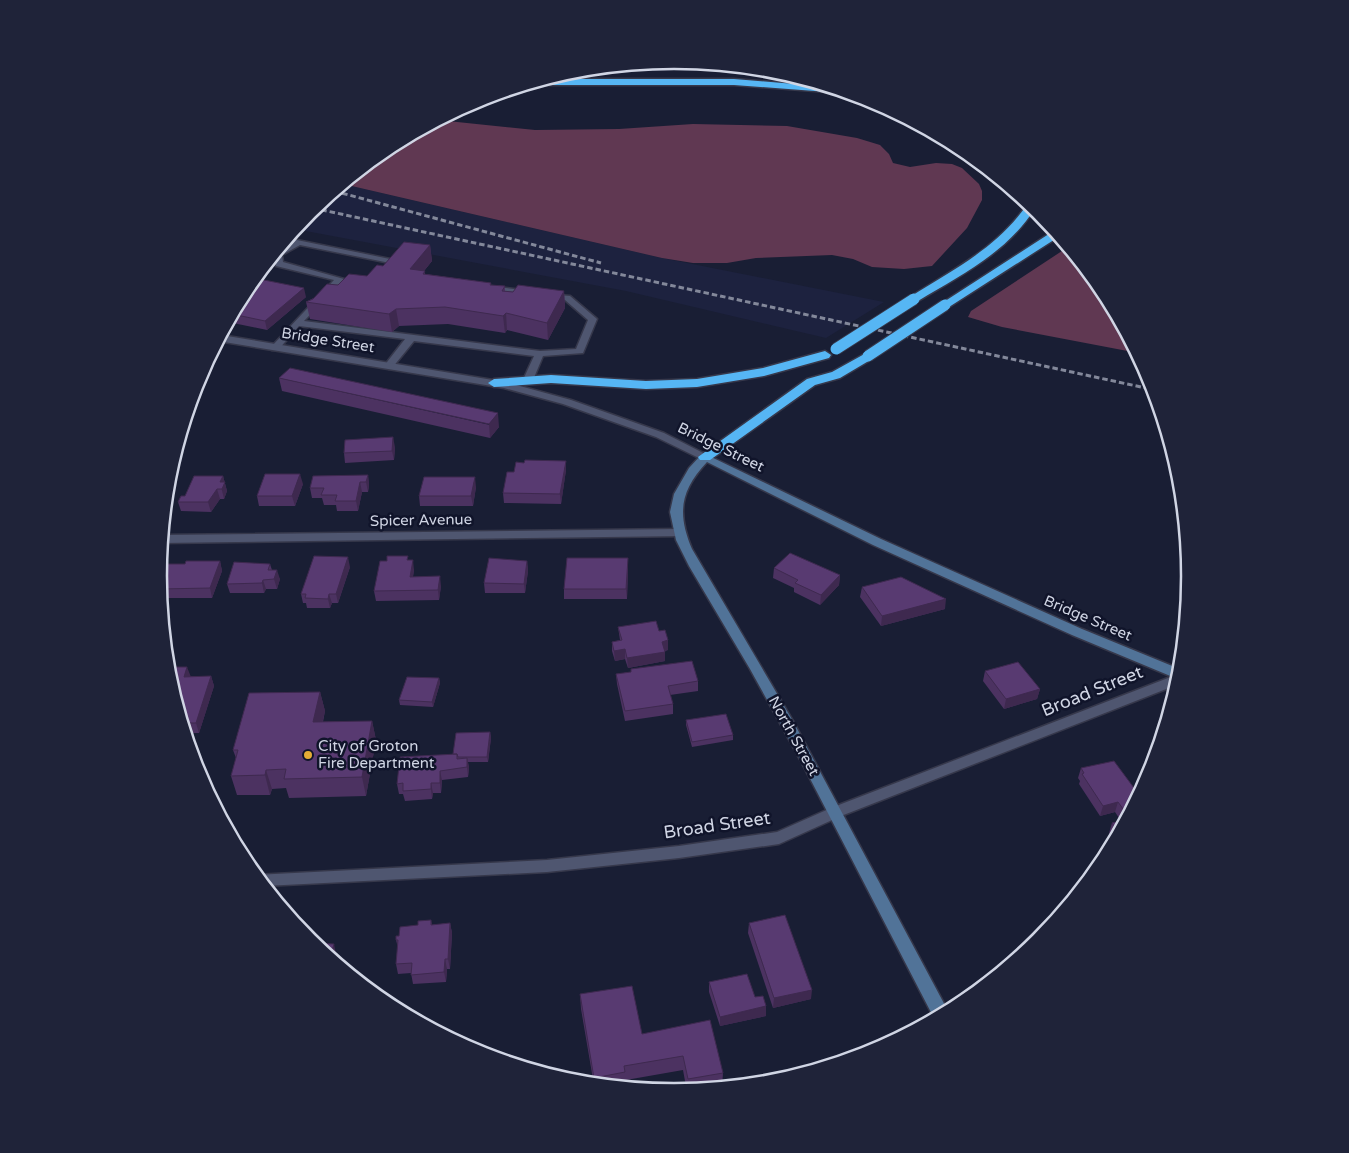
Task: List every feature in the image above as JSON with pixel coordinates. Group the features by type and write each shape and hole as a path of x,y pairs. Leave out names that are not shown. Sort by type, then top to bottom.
{"highway":[{"path":"575,79 748,74"},
{"path":"561,82 758,83 811,87"},
{"path":"811,382 812,367 830,352 998,244 1021,221 1028,211"},
{"path":"705,458 811,382 836,375 868,356 1051,237"},
{"path":"494,383 528,380 566,380 646,385 697,384 764,372 830,352"}],"main road":[{"name":"North Street","path":"705,458 688,478 679,495 676,515 680,534 702,578 762,678 836,812 939,1010"},
{"name":"Bridge Street","path":"705,458 876,542 1173,672"}],"street":[{"name":"Bridge Street","path":"226,339 494,383 566,402 660,435 705,458"},
{"name":"Spicer Avenue","path":"168,539 680,534"},
{"name":"Broad Street","path":"268,881 548,866 679,852 779,838 836,812 1171,680"}],"lane":[{"path":"293,242 390,262"},
{"path":"287,249 298,243"},
{"path":"275,348 340,279 280,264 279,259"},
{"path":"297,323 540,354 580,350 593,319 567,298 483,288"},
{"path":"389,366 411,338"},
{"path":"528,380 540,354"}],"shaded area":[{"path":"450,121 535,130 619,129 693,124 787,126 857,138 880,145 889,154 893,163 910,167 936,163 952,164 962,168 979,184 982,191 982,200 967,228 932,266 904,269 872,267 853,259 832,255 756,258 727,263 693,263 662,258 351,186 392,154"},
{"path":"351,186 662,258 884,302 826,338 626,291 303,231 315,217"},
{"path":"1063,250 1097,294 1130,351 1002,327 968,317 971,311"}],"building":[{"path":"404,242 430,245 410,269 425,271 423,274 505,286 502,291 513,292 518,285 564,291 547,323 506,313 503,316 445,307 396,309 389,314 306,302 313,299 327,284 338,285 349,274 367,276 377,265 383,266"},
{"path":"264,280 304,288 265,321 239,316"},
{"path":"290,368 498,413 489,424 279,378"},
{"path":"393,437 392,451 344,453 345,440"},
{"path":"525,460 566,461 560,494 503,493 507,472 514,472 516,462 524,463"},
{"path":"265,474 300,474 292,496 257,496"},
{"path":"368,475 366,482 360,482 356,501 335,501 337,495 321,495 324,488 310,488 313,476"},
{"path":"194,476 223,476 220,482 225,482 222,489 217,489 208,502 178,502 181,496 185,496"},
{"path":"424,477 475,477 471,496 419,496"},
{"path":"790,553 840,575 821,595 795,583 798,580 774,568"},
{"path":"314,556 348,557 336,594 329,594 328,599 305,598 306,594 301,594"},
{"path":"387,556 408,556 407,560 413,560 410,577 440,576 438,590 374,591 380,561 387,561"},
{"path":"489,558 527,561 524,584 484,583"},
{"path":"567,558 628,558 626,589 564,589"},
{"path":"186,561 220,561 210,588 167,589 167,564 185,564"},
{"path":"234,562 270,564 268,570 277,570 274,579 263,580 262,583 227,584"},
{"path":"901,577 946,599 882,616 862,587"},
{"path":"656,621 659,631 665,630 668,640 662,642 665,652 627,658 625,649 614,651 612,642 622,640 618,627"},
{"path":"692,661 698,681 668,686 673,704 625,711 616,674 631,672 631,669"},
{"path":"1018,662 1040,689 1006,699 985,671"},
{"path":"175,667 187,667 184,677 211,676 196,723 189,723"},
{"path":"407,677 439,678 432,702 399,700"},
{"name":"City of Groton Fire Department","path":"320,692 313,722 372,721 362,777 284,779 286,769 266,770 265,775 231,776 238,750 233,750 249,693"},
{"path":"726,714 733,735 692,742 686,720"},
{"path":"490,732 487,757 458,757 457,754 453,754 456,733"},
{"path":"457,754 457,759 467,758 467,767 440,771 440,783 431,783 431,789 403,791 403,783 397,784 400,757"},
{"path":"1114,761 1135,790 1125,811 1118,802 1103,806 1082,774 1084,773 1081,768"},
{"path":"1119,821 1115,828 1112,823"},
{"path":"785,915 812,990 774,998 749,923"},
{"path":"431,920 431,925 450,923 448,959 445,959 444,972 411,975 412,963 396,964 398,940 396,940 396,936 399,936 400,927 418,925 418,921"},
{"path":"324,944 334,944 332,951"},
{"path":"747,974 755,997 763,996 766,1006 720,1017 709,982"},
{"path":"632,986 642,1034 710,1020 723,1073 688,1079 683,1056 624,1066 625,1072 594,1077 580,994"}],"railway":[{"path":"342,193 601,263"},
{"path":"323,210 1146,388"}],"place":[{"name":"City of Groton Fire Department","path":"308,755"}]}
